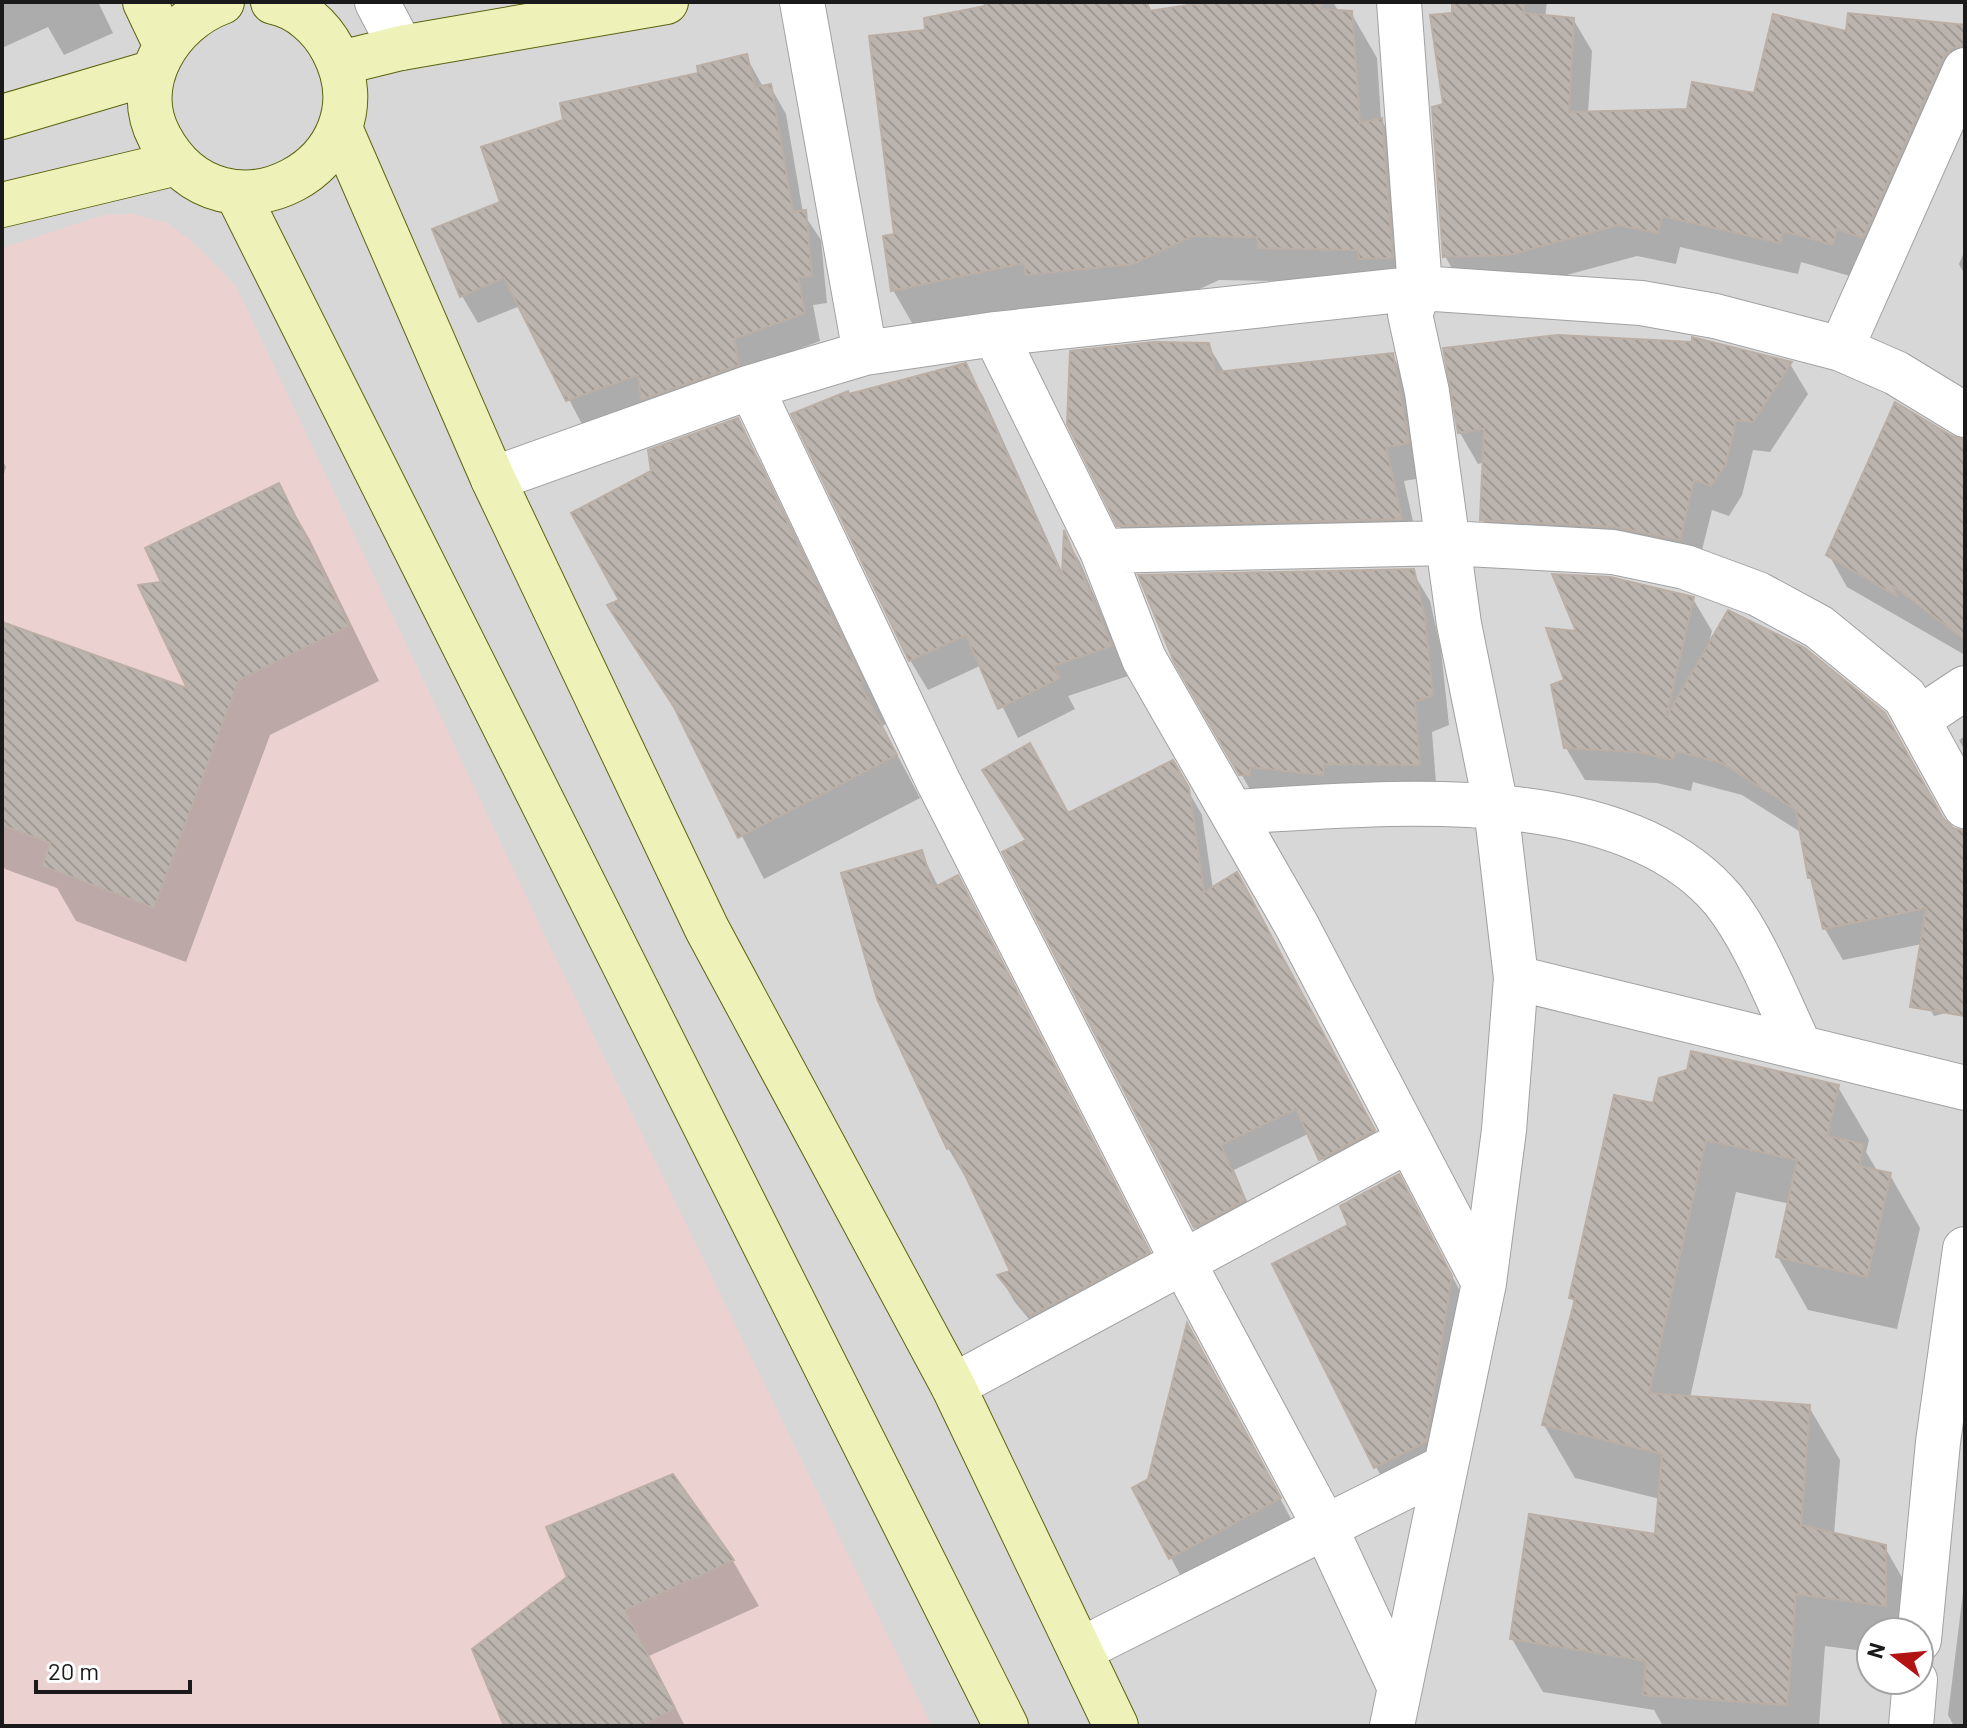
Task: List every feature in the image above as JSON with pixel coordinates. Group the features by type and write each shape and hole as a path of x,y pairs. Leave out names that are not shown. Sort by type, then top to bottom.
{"street":[{"path":"145,2 160,58"},
{"path":"222,2 203,9 182,23 160,58 151,104 158,136 177,163 194,178 237,193 269,191 300,179 324,156 340,128 345,96 340,63 327,38 306,17 273,2"},
{"path":"377,2 401,48"},
{"path":"340,63 401,48 666,2"},
{"path":"802,2 865,353"},
{"path":"1396,1707 1484,1283 1504,1130 1516,978 1496,807 1466,665 1427,392 1410,314 1420,288 1399,2"},
{"path":"2,117 160,58"},
{"path":"1841,349 1965,70"},
{"path":"340,128 493,479 707,929 953,1386 1116,1726"},
{"path":"2,205 177,163"},
{"path":"237,193 1006,1726"},
{"path":"493,479 751,387 865,353 995,334 1420,288 1641,303 1730,320 1841,349 1896,373 1965,415"},
{"path":"995,334 1102,551 1144,659 1297,926 1484,1283"},
{"path":"751,387 938,781 1182,1260 1325,1527 1396,1707"},
{"path":"1102,551 1448,543 1613,552 1685,567 1743,588 1819,627 1905,697 1920,718 1965,806"},
{"path":"1920,718 1965,688"},
{"path":"1232,812 1370,804 1496,807 1543,812 1644,842 1692,871 1724,902 1756,957 1800,1047"},
{"path":"1516,978 1965,1088"},
{"path":"953,1386 1409,1140"},
{"path":"1921,1616 1938,1442 1965,1249"},
{"path":"1080,1650 1445,1467"},
{"path":"1911,1726 1914,1696"}],"shaded area":[{"path":"2,2 1965,2 1965,1726 2,1726"},
{"path":"133,214 169,224 196,245 236,286 546,938 932,1726 2,1726 2,248 104,215"}],"building":[{"path":"984,2 1147,2 1149,11 1208,2 1322,2 1321,9 1352,11 1360,123 1382,118 1393,258 1359,259 1358,250 1258,248 1257,237 1193,236 1133,264 1026,275 1024,263 891,291 883,236 894,234 869,36 925,30 924,18 985,6"},
{"path":"1452,2 1525,2 1523,13 1574,18 1569,112 1687,109 1692,82 1754,93 1773,14 1846,31 1848,13 1965,25 1965,44 1951,49 1942,60 1863,238 1837,229 1833,245 1783,231 1780,243 1662,216 1658,233 1618,225 1510,255 1443,257 1432,107 1443,104 1430,15 1452,13"},
{"path":"747,54 755,87 771,84 793,212 806,210 812,276 798,277 805,313 734,339 739,365 641,400 638,375 566,401 504,278 460,297 432,229 500,202 481,147 563,120 560,103 698,73 697,66"},
{"path":"1558,335 1692,342 1692,337 1792,362 1753,422 1736,420 1726,464 1711,486 1694,480 1680,540 1615,527 1480,520 1484,429 1458,433 1443,348"},
{"path":"1154,342 1209,343 1216,372 1393,353 1409,443 1386,447 1402,519 1117,526 1067,424 1070,351"},
{"path":"966,363 1062,575 1064,530 1112,646 1053,666 1060,678 998,709 966,635 909,661 791,414 848,391 849,394"},
{"path":"1895,402 1952,436 1965,440 1965,640 1892,585 1897,596 1826,555"},
{"path":"738,418 863,682 860,684 897,755 738,838 674,707 607,605 619,600 571,513 651,471 648,450"},
{"path":"279,483 349,626 239,680 154,908 42,866 50,843 2,825 2,622 187,688 138,585 161,582 145,548"},
{"path":"1414,569 1425,618 1433,695 1415,702 1420,765 1324,764 1323,775 1250,767 1250,776 1239,775 1174,662 1138,575"},
{"path":"1552,574 1610,577 1694,597 1666,717 1728,610 1805,648 1885,713 1943,818 1953,828 1965,831 1965,1016 1910,1007 1926,908 1823,929 1811,878 1808,878 1796,810 1722,763 1676,751 1673,760 1638,752 1564,748 1551,685 1564,680 1546,628 1576,631"},
{"path":"1030,743 1068,813 1173,760 1189,788 1204,892 1237,872 1375,1130 1319,1160 1296,1109 1221,1145 1245,1200 1194,1228 1002,852 1026,840 982,770"},
{"path":"922,850 933,888 958,875 1150,1252 1030,1316 997,1275 1010,1271 952,1147 947,1149 877,999 841,873"},
{"path":"1691,1051 1839,1085 1827,1136 1864,1144 1859,1166 1891,1173 1867,1277 1776,1257 1797,1160 1706,1140 1649,1393 1810,1405 1801,1525 1886,1545 1886,1606 1796,1594 1787,1705 1643,1695 1646,1661 1510,1639 1529,1514 1655,1534 1662,1454 1542,1425 1575,1299 1569,1298 1614,1095 1653,1103 1659,1078 1687,1070"},
{"path":"1399,1174 1452,1276 1426,1442 1374,1468 1272,1264 1348,1225 1340,1206"},
{"path":"1187,1323 1281,1498 1169,1559 1132,1488 1148,1479"},
{"path":"673,1474 734,1560 625,1610 675,1708 643,1726 504,1726 472,1649 567,1577 546,1527"}]}
